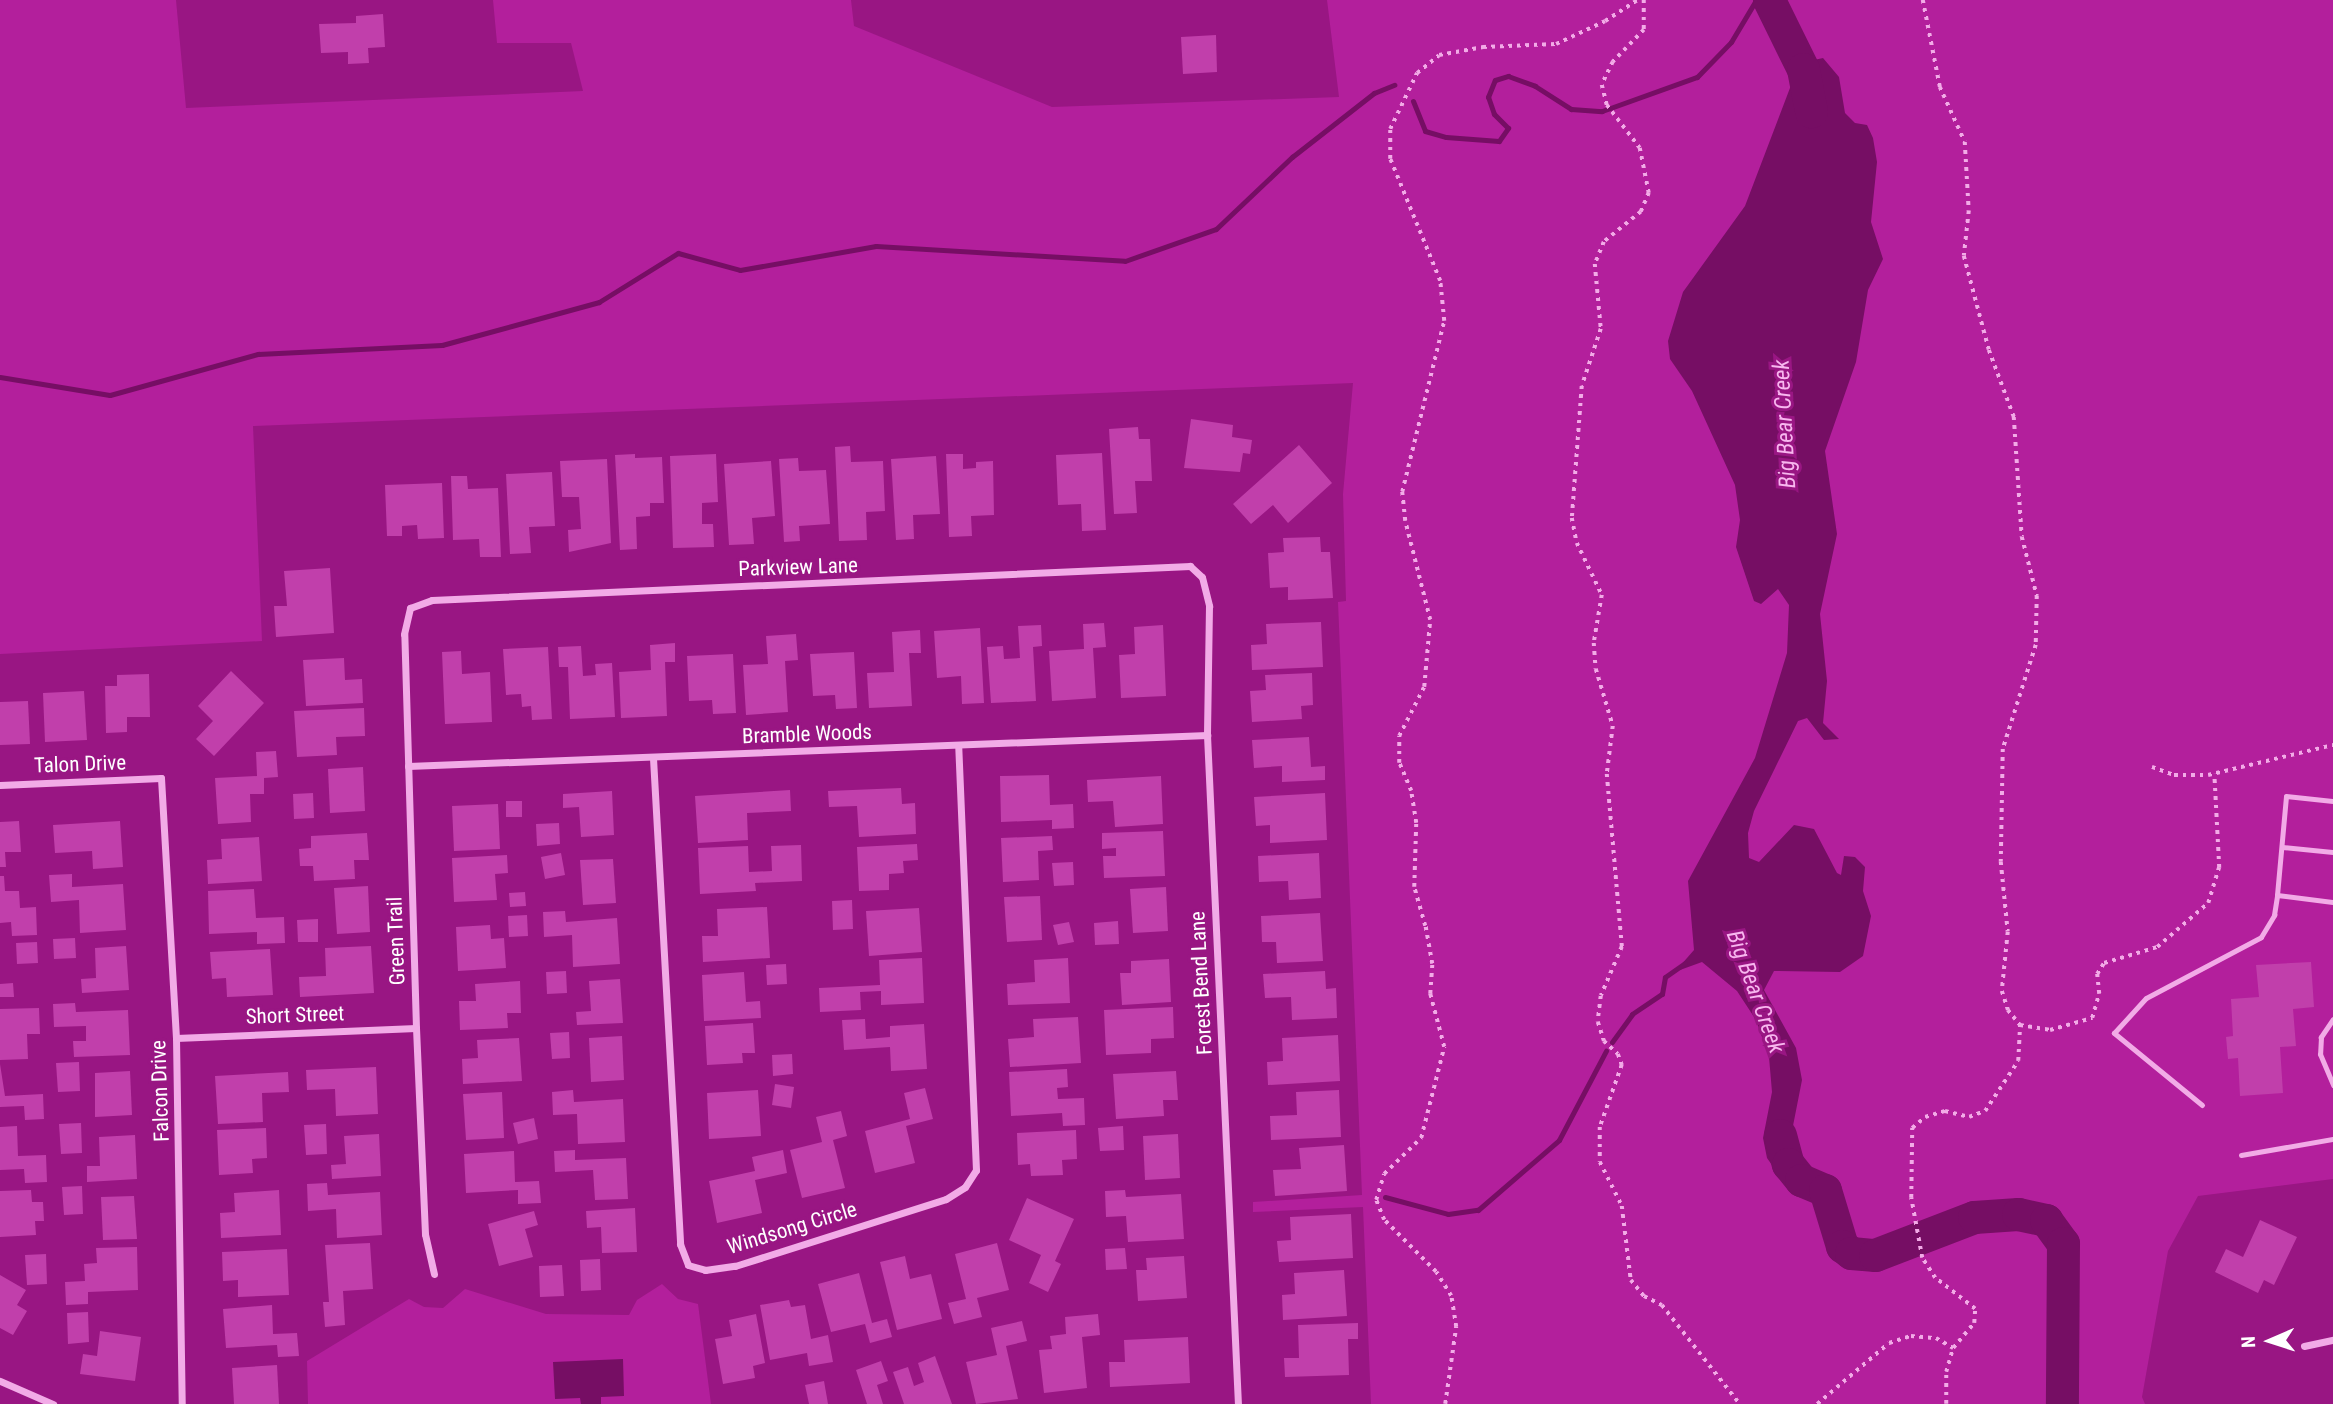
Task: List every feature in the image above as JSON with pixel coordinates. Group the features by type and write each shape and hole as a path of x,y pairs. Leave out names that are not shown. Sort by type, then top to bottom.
{"street":[{"name":"Parkview Lane","path":"410,608 432,600 1190,566"},
{"name":"Forest Bend Lane","path":"1190,566 1202,577 1209,606 1207,735 1238,1404"},
{"name":"Green Trail","path":"410,608 404,634 416,1028 425,1234 434,1274"},
{"name":"Bramble Woods","path":"408,766 1207,735"},
{"name":"Windsong Circle","path":"653,758 680,1244 688,1265 705,1270 735,1266 946,1199 965,1187 976,1170 958,746"},
{"name":"Talon Drive","path":"0,785 161,778"},
{"name":"Falcon Drive","path":"161,778 176,1038 182,1404"},
{"name":"Short Street","path":"176,1038 416,1028"},
{"path":"2304,1346 2333,1340"},
{"path":"0,1381 53,1404"}],"lane":[{"path":"2202,1105 2114,1033 2146,998 2261,937 2274,915 2286,796 2333,801"},
{"path":"2281,846 2333,852"},
{"path":"2277,895 2333,902"},
{"path":"2333,1019 2321,1037 2320,1054 2333,1085"},
{"path":"2241,1155 2333,1139"}],"path":[{"path":"1446,1404 1456,1327 1451,1296 1436,1272 1384,1220 1376,1200 1384,1174 1421,1138 1444,1047 1430,994 1432,964 1425,926 1413,887 1416,824 1411,791 1399,763 1399,736 1424,687 1430,620 1405,522 1402,492 1444,321 1440,281 1390,159 1391,130 1417,73 1439,55 1483,47 1556,44 1605,22 1637,0"},
{"path":"1644,0 1644,30 1613,62 1602,85 1607,105 1640,148 1649,193 1641,212 1604,242 1595,264 1601,329 1582,386 1572,518 1577,543 1602,595 1595,656 1613,726 1607,774 1622,947 1601,996 1598,1022 1604,1041 1618,1054 1622,1065 1600,1127 1600,1161 1622,1206 1631,1280 1644,1296 1662,1305 1740,1404"},
{"path":"1923,0 1940,88 1965,142 1969,211 1964,256 1989,350 2014,417 2022,537 2037,596 2036,646 2003,750 2001,862 2008,932 2002,991 2008,1010 2020,1025 2018,1061 1985,1111 1969,1117 1945,1111 1925,1117 1912,1128 1911,1198 1922,1258 1934,1278 1975,1309 1973,1323 1953,1348 1946,1372 1946,1404"},
{"path":"2152,767 2174,775 2214,774 2333,745"},
{"path":"2020,1025 2050,1030 2092,1018 2099,993 2097,974 2104,962 2157,947 2208,903 2219,867 2214,774"},
{"path":"1816,1404 1848,1382 1868,1357 1889,1343 1911,1336 1936,1338 1953,1348"}],"shaded area":[{"path":"0,0 176,0 186,108 583,91 571,43 497,43 493,0 851,0 854,26 1052,107 1339,97 1327,0 2333,0 2333,1179 2198,1196 2168,1251 2142,1397 2145,1404 1371,1404 1363,1207 1253,1212 1253,1202 1362,1195 1338,602 1346,601 1343,494 1353,383 253,426 262,641 0,654"},
{"path":"662,1284 678,1299 698,1304 711,1404 308,1404 307,1361 409,1299 424,1307 443,1308 465,1289 546,1314 629,1315 637,1300"}],"water":[{"path":"1823,58 1839,77 1845,113 1855,123 1867,125 1873,138 1877,162 1871,222 1883,259 1868,290 1856,362 1825,451 1837,534 1820,614 1827,681 1823,723 1839,739 1824,740 1807,718 1798,721 1754,811 1748,833 1749,858 1759,862 1794,825 1814,829 1837,873 1841,875 1844,856 1855,857 1865,867 1863,891 1871,916 1863,956 1840,972 1774,971 1764,990 1796,1048 1802,1080 1791,1136 1799,1159 1796,1176 1781,1178 1767,1158 1763,1138 1772,1092 1769,1057 1756,1020 1737,991 1702,962 1680,970 1680,966 1694,950 1688,881 1755,758 1787,653 1789,605 1778,589 1761,604 1754,601 1736,547 1740,520 1735,485 1692,391 1670,359 1668,341 1683,292 1745,206 1793,80 1814,60"},
{"path":"623,1359 624,1396 601,1397 601,1404 581,1404 580,1398 555,1399 553,1362"}],"building":[{"path":"383,14 385,47 368,48 369,63 348,64 348,52 321,53 319,24 356,23 356,16"},
{"path":"1216,35 1217,72 1183,74 1181,37"},
{"path":"1191,419 1233,425 1232,437 1252,440 1250,454 1243,453 1240,472 1184,468"},
{"path":"1138,427 1139,439 1150,439 1152,481 1135,481 1137,513 1114,514 1109,429"},
{"path":"1299,445 1332,483 1288,523 1273,505 1251,524 1233,504"},
{"path":"850,446 851,462 883,461 885,511 866,512 867,540 839,541 835,447"},
{"path":"1102,453 1106,530 1082,531 1081,504 1058,505 1056,455"},
{"path":"635,454 635,458 662,457 664,503 650,503 650,516 636,517 637,549 620,550 615,455"},
{"path":"716,454 718,502 702,503 702,524 713,524 714,547 673,548 670,456"},
{"path":"946,454 963,454 963,469 976,468 976,462 993,461 994,515 971,516 972,536 949,537"},
{"path":"936,456 940,514 913,515 914,539 896,540 891,459"},
{"path":"798,458 799,471 826,470 830,524 799,526 800,541 784,542 779,459"},
{"path":"607,459 611,543 569,552 568,530 581,529 579,497 562,497 560,461"},
{"path":"771,461 775,516 752,518 754,544 729,545 724,464"},
{"path":"552,472 555,526 529,527 531,553 510,554 506,474"},
{"path":"451,476 467,476 468,489 498,488 501,557 480,557 479,539 453,540"},
{"path":"442,483 444,538 418,539 417,525 402,526 402,536 387,536 385,485"},
{"path":"1320,537 1321,552 1330,552 1333,598 1288,600 1288,587 1270,588 1268,553 1284,552 1283,538"},
{"path":"330,568 334,633 276,637 274,606 287,606 284,571"},
{"path":"1321,622 1323,667 1252,670 1251,645 1267,644 1266,624"},
{"path":"1104,623 1106,647 1093,648 1096,698 1052,701 1049,651 1084,649 1083,624"},
{"path":"1041,625 1042,646 1033,647 1036,701 991,703 987,647 1003,646 1004,659 1020,658 1018,626"},
{"path":"1163,625 1166,696 1121,698 1119,655 1135,654 1134,627"},
{"path":"980,628 984,703 962,704 961,676 937,678 934,631"},
{"path":"920,630 921,653 909,653 912,706 869,708 867,673 894,672 892,632"},
{"path":"796,634 798,660 785,661 788,712 746,715 743,665 768,664 766,636"},
{"path":"675,643 675,662 665,662 667,716 621,718 619,672 651,670 650,645"},
{"path":"581,646 583,676 596,675 595,664 612,663 615,717 570,719 568,667 559,667 558,647"},
{"path":"548,647 552,719 532,720 531,706 522,707 521,694 506,695 503,649"},
{"path":"461,651 462,674 490,672 492,722 445,724 442,652"},
{"path":"854,652 857,708 836,709 835,695 813,696 810,654"},
{"path":"733,654 736,713 713,714 712,700 689,701 687,656"},
{"path":"344,658 345,680 362,679 363,703 306,706 303,660"},
{"path":"231,671 264,703 214,756 196,739 213,721 198,706"},
{"path":"1312,673 1313,705 1301,706 1302,719 1252,722 1250,691 1266,690 1265,675"},
{"path":"149,674 150,717 127,717 127,732 106,733 105,686 117,686 117,675"},
{"path":"84,691 87,740 45,742 43,693"},
{"path":"28,701 30,744 0,745 0,702"},
{"path":"364,708 365,736 336,737 337,755 297,757 294,711"},
{"path":"1309,737 1311,767 1325,766 1325,780 1282,782 1282,766 1254,768 1252,740"},
{"path":"276,751 278,777 264,778 264,794 250,794 251,822 218,824 215,778 257,776 256,752"},
{"path":"363,767 365,811 330,813 328,769"},
{"path":"1049,775 1050,805 1073,804 1074,828 1052,829 1052,820 1001,822 1000,776"},
{"path":"1161,776 1163,824 1115,827 1113,801 1088,802 1087,780"},
{"path":"901,788 902,804 915,803 916,834 859,837 857,806 829,807 828,791"},
{"path":"790,790 791,811 747,813 748,840 698,843 695,796"},
{"path":"612,791 614,835 581,837 579,807 563,808 563,794"},
{"path":"313,793 314,818 294,819 293,794"},
{"path":"1325,793 1327,840 1270,843 1270,825 1256,826 1254,797"},
{"path":"506,801 522,801 522,817 506,817"},
{"path":"498,804 500,849 454,851 452,806"},
{"path":"19,821 21,852 5,852 6,867 0,867 0,822"},
{"path":"120,821 123,867 93,869 92,851 55,853 53,825"},
{"path":"559,823 560,844 537,846 536,824"},
{"path":"1163,831 1165,876 1104,878 1103,856 1116,856 1116,848 1102,849 1102,833"},
{"path":"367,833 369,860 354,860 355,879 314,881 313,866 300,866 299,849 311,848 311,836"},
{"path":"1052,836 1053,850 1038,851 1039,880 1003,882 1001,838"},
{"path":"259,837 262,881 208,884 207,860 222,859 221,839"},
{"path":"917,844 918,860 903,861 904,873 889,874 889,890 859,891 857,847"},
{"path":"801,845 802,881 755,883 756,891 700,894 698,848 748,846 749,872 772,871 771,846"},
{"path":"561,853 565,875 545,879 541,857"},
{"path":"1319,853 1321,898 1289,900 1288,881 1259,882 1258,856"},
{"path":"507,855 508,873 495,874 497,900 454,902 452,858"},
{"path":"613,859 616,903 583,905 580,860"},
{"path":"1073,862 1074,885 1054,886 1052,863"},
{"path":"72,874 72,887 123,884 126,930 80,933 79,900 51,902 49,875"},
{"path":"0,876 4,876 5,891 19,891 20,908 36,907 37,935 12,936 11,922 0,923"},
{"path":"368,886 370,932 337,934 334,888"},
{"path":"1166,887 1168,931 1133,933 1130,889"},
{"path":"254,889 256,918 284,917 285,943 257,944 257,932 209,934 208,891"},
{"path":"525,892 526,906 510,907 509,893"},
{"path":"1040,896 1042,940 1007,942 1004,897"},
{"path":"852,900 853,929 833,930 832,901"},
{"path":"767,907 770,958 703,962 702,936 718,936 717,909"},
{"path":"919,908 922,952 869,956 866,911"},
{"path":"565,911 566,922 617,918 620,964 573,967 572,935 544,937 543,912"},
{"path":"1320,913 1323,961 1277,963 1276,942 1262,942 1261,916"},
{"path":"527,915 528,936 509,937 508,916"},
{"path":"318,919 318,942 298,942 297,920"},
{"path":"1118,921 1119,944 1095,945 1094,923"},
{"path":"1069,922 1074,942 1058,945 1053,925"},
{"path":"490,925 491,939 504,938 506,968 458,971 456,927"},
{"path":"75,938 76,958 54,959 53,939"},
{"path":"37,942 38,963 17,964 16,943"},
{"path":"126,946 129,990 82,993 81,979 96,978 95,948"},
{"path":"371,946 374,993 300,997 299,977 326,976 325,948"},
{"path":"270,949 273,995 227,997 226,978 212,979 210,952"},
{"path":"922,958 924,1003 881,1005 881,991 860,992 861,1010 820,1012 819,988 880,985 879,960"},
{"path":"1068,958 1070,1003 1008,1005 1007,984 1035,982 1034,960"},
{"path":"1169,959 1171,1002 1122,1005 1120,973 1131,973 1131,961"},
{"path":"2311,962 2314,1007 2293,1009 2296,1046 2280,1047 2283,1093 2240,1096 2238,1058 2228,1059 2226,1037 2233,1036 2231,999 2259,997 2256,965"},
{"path":"786,964 787,984 767,985 766,965"},
{"path":"566,971 567,993 547,994 546,972"},
{"path":"1325,971 1326,989 1336,988 1337,1018 1292,1020 1291,997 1265,998 1263,974"},
{"path":"744,972 746,1002 760,1001 761,1018 704,1021 702,975"},
{"path":"620,979 623,1023 577,1025 576,1012 591,1011 589,981"},
{"path":"520,981 521,1013 507,1013 508,1028 460,1030 459,1001 476,1001 475,984"},
{"path":"13,983 14,997 0,997 0,984"},
{"path":"75,1003 76,1012 128,1010 130,1055 74,1057 73,1041 86,1041 86,1026 54,1027 53,1004"},
{"path":"1173,1007 1174,1038 1151,1039 1151,1053 1106,1055 1104,1010"},
{"path":"39,1008 40,1034 27,1034 28,1059 0,1060 0,1009"},
{"path":"1078,1017 1081,1063 1010,1067 1008,1039 1034,1037 1033,1019"},
{"path":"865,1019 866,1039 890,1037 890,1026 924,1024 927,1069 891,1071 890,1047 844,1050 842,1020"},
{"path":"753,1023 755,1053 742,1053 743,1063 707,1065 705,1026"},
{"path":"569,1032 570,1058 552,1059 550,1033"},
{"path":"1338,1035 1340,1081 1268,1085 1267,1062 1283,1061 1282,1038"},
{"path":"622,1036 624,1080 591,1082 589,1038"},
{"path":"519,1038 522,1081 463,1084 462,1059 478,1058 477,1040"},
{"path":"792,1054 793,1074 773,1076 772,1055"},
{"path":"79,1062 80,1091 58,1092 56,1063"},
{"path":"0,1064 5,1096 43,1094 44,1119 25,1120 24,1106 0,1107"},
{"path":"376,1067 378,1114 336,1116 335,1089 307,1090 306,1070"},
{"path":"1067,1069 1068,1087 1057,1088 1058,1099 1084,1098 1085,1125 1063,1126 1062,1113 1011,1116 1009,1072"},
{"path":"130,1071 132,1115 95,1117 95,1073"},
{"path":"1176,1071 1178,1100 1163,1100 1164,1116 1116,1119 1113,1074"},
{"path":"288,1072 289,1092 262,1093 263,1122 218,1124 215,1076"},
{"path":"775,1084 794,1087 791,1108 772,1105"},
{"path":"925,1088 933,1119 906,1126 915,1163 875,1173 865,1131 910,1119 904,1093"},
{"path":"573,1090 574,1102 623,1099 625,1142 578,1144 577,1114 553,1115 552,1092"},
{"path":"758,1090 761,1136 709,1139 707,1093"},
{"path":"1339,1090 1341,1137 1271,1140 1270,1116 1297,1115 1296,1092"},
{"path":"502,1092 504,1138 466,1140 463,1094"},
{"path":"841,1111 847,1136 833,1140 845,1188 802,1198 790,1150 822,1142 816,1117"},
{"path":"534,1118 538,1139 518,1144 513,1123"},
{"path":"81,1123 82,1153 61,1154 59,1124"},
{"path":"326,1124 327,1154 306,1155 304,1125"},
{"path":"17,1126 18,1156 46,1155 47,1182 25,1183 24,1169 0,1170 0,1127"},
{"path":"1123,1126 1124,1150 1100,1151 1098,1128"},
{"path":"266,1128 267,1158 252,1159 253,1173 219,1175 217,1130"},
{"path":"1076,1130 1077,1159 1062,1160 1063,1175 1031,1176 1030,1164 1018,1165 1017,1133"},
{"path":"379,1134 381,1176 332,1179 331,1165 346,1164 344,1136"},
{"path":"1178,1134 1180,1178 1145,1180 1143,1136"},
{"path":"135,1135 137,1179 87,1182 87,1166 100,1166 99,1137"},
{"path":"1344,1145 1347,1191 1275,1196 1273,1170 1301,1169 1299,1148"},
{"path":"575,1150 575,1160 626,1158 628,1199 595,1200 593,1170 555,1172 554,1151"},
{"path":"783,1150 787,1173 755,1180 762,1213 717,1223 709,1181 755,1171 752,1157"},
{"path":"514,1151 515,1182 539,1181 541,1203 518,1204 518,1190 466,1193 464,1154"},
{"path":"327,1183 328,1195 380,1192 382,1235 337,1238 336,1209 308,1211 307,1184"},
{"path":"82,1186 83,1214 64,1215 62,1187"},
{"path":"31,1190 32,1202 43,1202 44,1221 35,1221 36,1235 0,1237 0,1191"},
{"path":"279,1190 281,1235 221,1238 220,1213 235,1212 234,1193"},
{"path":"1125,1190 1126,1197 1181,1194 1184,1239 1128,1242 1126,1216 1106,1217 1105,1191"},
{"path":"134,1196 137,1239 103,1240 101,1197"},
{"path":"1027,1198 1074,1219 1055,1261 1061,1264 1048,1292 1029,1283 1041,1255 1009,1240"},
{"path":"635,1208 637,1252 602,1253 601,1227 587,1228 586,1211"},
{"path":"534,1211 538,1225 525,1229 533,1257 499,1266 488,1224"},
{"path":"1351,1214 1353,1258 1279,1262 1277,1241 1291,1240 1290,1217"},
{"path":"2260,1220 2297,1237 2274,1285 2264,1280 2258,1293 2215,1272 2226,1249 2243,1257"},
{"path":"370,1243 373,1289 343,1291 345,1325 325,1327 323,1302 329,1302 325,1245"},
{"path":"997,1243 1009,1290 977,1298 982,1317 954,1324 948,1303 966,1299 955,1254"},
{"path":"137,1247 138,1290 88,1292 88,1304 66,1305 65,1282 85,1281 84,1264 97,1263 96,1248"},
{"path":"1125,1248 1127,1269 1106,1270 1105,1249"},
{"path":"287,1249 289,1295 238,1297 238,1280 223,1281 222,1252"},
{"path":"46,1254 47,1284 27,1285 25,1255"},
{"path":"905,1256 910,1279 931,1274 942,1319 897,1330 880,1262"},
{"path":"1184,1256 1187,1298 1138,1301 1136,1270 1147,1270 1146,1258"},
{"path":"600,1259 601,1290 581,1291 580,1260"},
{"path":"562,1265 564,1296 540,1297 539,1266"},
{"path":"1344,1270 1347,1316 1283,1320 1282,1295 1295,1294 1294,1273"},
{"path":"859,1273 872,1323 887,1319 892,1337 870,1343 865,1324 831,1332 818,1284"},
{"path":"0,1275 26,1290 17,1305 27,1311 13,1335 0,1328"},
{"path":"789,1300 791,1307 805,1305 811,1339 828,1335 833,1362 809,1366 807,1353 770,1360 760,1305"},
{"path":"272,1305 273,1334 297,1333 299,1356 278,1357 277,1345 226,1348 223,1309"},
{"path":"88,1312 89,1342 68,1344 67,1313"},
{"path":"756,1314 765,1363 753,1366 755,1378 723,1384 715,1339 732,1336 729,1320"},
{"path":"1098,1314 1100,1335 1082,1337 1087,1388 1044,1393 1039,1350 1052,1349 1050,1336 1066,1334 1065,1317"},
{"path":"1022,1321 1027,1341 1006,1346 1018,1399 976,1404 966,1362 997,1355 991,1328"},
{"path":"1358,1323 1358,1339 1348,1339 1349,1375 1285,1377 1284,1358 1299,1358 1298,1325"},
{"path":"100,1331 141,1337 135,1381 80,1374 83,1354 97,1356"},
{"path":"1188,1337 1190,1383 1110,1387 1109,1362 1125,1362 1124,1340"},
{"path":"935,1356 952,1404 904,1404 893,1372 908,1367 914,1386 924,1382 918,1363"},
{"path":"881,1361 888,1381 877,1385 883,1404 867,1404 856,1370"},
{"path":"277,1365 279,1404 234,1404 232,1368"},
{"path":"824,1381 828,1404 809,1404 805,1385"}],"waterway":[{"path":"1413,101 1425,131 1446,137 1499,141 1508,128 1494,114 1488,97 1495,80 1508,76 1535,86 1571,109 1602,111 1697,77 1731,42 1756,0"},
{"name":"Big Bear Creek","path":"1769,0 1803,69 1811,111"},
{"path":"0,377 110,395 258,354 442,345 599,302 678,253 740,270 876,246 1125,261 1216,229 1292,157 1374,93 1394,85"},
{"path":"1612,1042 1632,1014 1662,994 1665,977 1685,963"},
{"path":"1385,1197 1448,1214 1478,1210 1559,1140 1606,1051"},
{"name":"Big Bear Creek","path":"1780,1135 1788,1164 1801,1180 1825,1190 1842,1246 1851,1253 1875,1255 1974,1217 2018,1214 2046,1220 2063,1243 2062,1404"}]}
